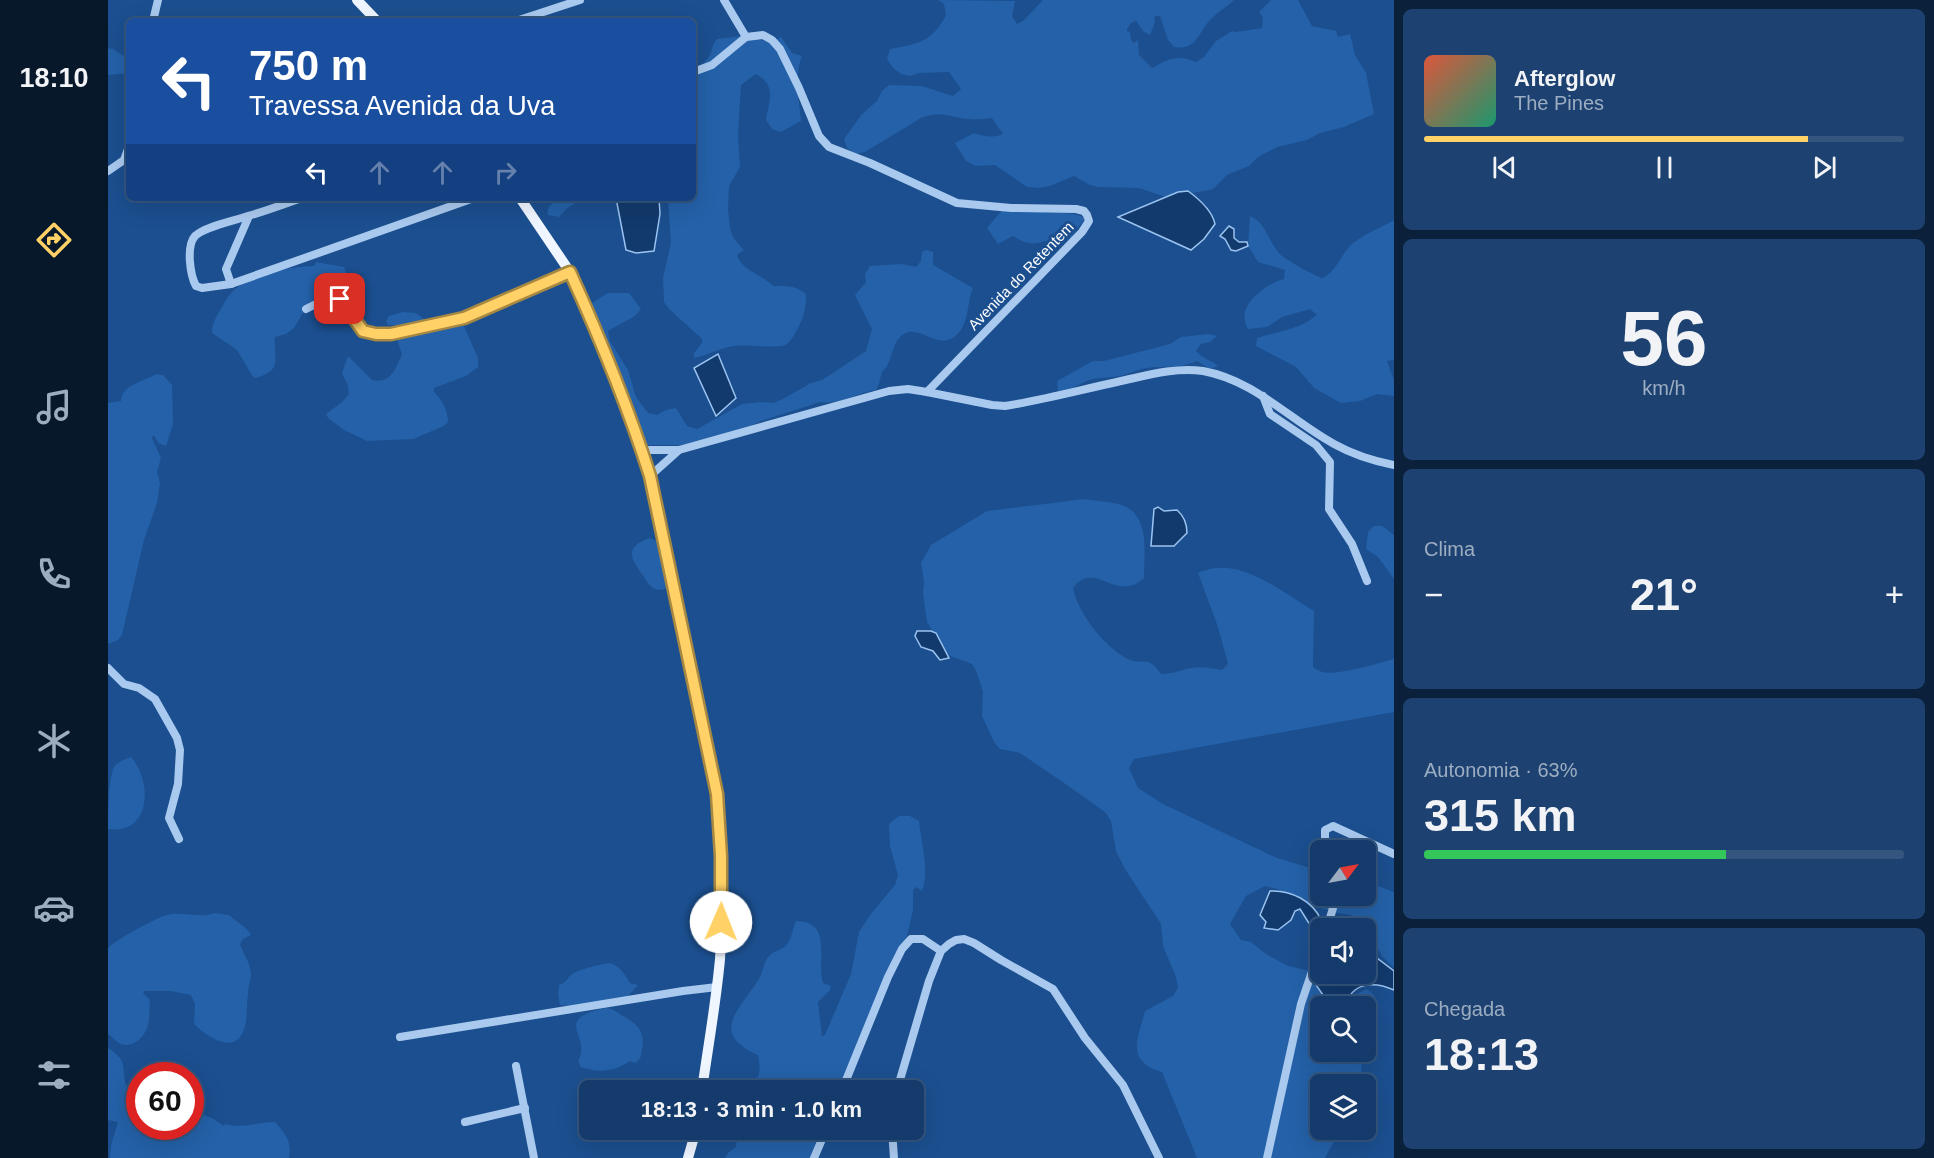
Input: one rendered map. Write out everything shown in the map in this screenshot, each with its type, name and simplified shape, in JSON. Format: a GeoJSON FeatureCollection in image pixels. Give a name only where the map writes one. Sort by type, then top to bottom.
{"type":"FeatureCollection","features":[{"type":"Feature","properties":{"kind":"main road"},"geometry":{"type":"LineString","coordinates":[[357,0],[374,18]]}},
{"type":"Feature","properties":{"kind":"main road"},"geometry":{"type":"LineString","coordinates":[[522,201],[570,272],[585,305],[650,476],[717,794],[721,846],[720,959],[703,1080]]}},
{"type":"Feature","properties":{"kind":"main road"},"geometry":{"type":"LineString","coordinates":[[688,1158],[693,1140]]}},
{"type":"Feature","properties":{"kind":"street"},"geometry":{"type":"LineString","coordinates":[[154,18],[158,0]]}},
{"type":"Feature","properties":{"kind":"street"},"geometry":{"type":"LineString","coordinates":[[525,18],[580,0]]}},
{"type":"Feature","properties":{"kind":"street"},"geometry":{"type":"LineString","coordinates":[[696,71],[712,65],[746,37],[724,0]]}},
{"type":"Feature","properties":{"kind":"street","name":"Avenida do Retentem"},"geometry":{"type":"LineString","coordinates":[[746,37],[763,36],[772,40],[780,49],[819,136],[829,147],[957,203],[1011,208],[1065,208],[1084,211],[1088,215],[1089,221],[1082,232],[927,392]]}},
{"type":"Feature","properties":{"kind":"street"},"geometry":{"type":"LineString","coordinates":[[108,171],[124,160],[126,154]]}},
{"type":"Feature","properties":{"kind":"street"},"geometry":{"type":"LineString","coordinates":[[293,201],[197,234],[191,243],[193,280],[196,286],[202,288],[231,284],[466,201]]}},
{"type":"Feature","properties":{"kind":"street"},"geometry":{"type":"LineString","coordinates":[[231,284],[226,269],[249,216]]}},
{"type":"Feature","properties":{"kind":"street"},"geometry":{"type":"LineString","coordinates":[[306,309],[326,299],[340,299],[363,331],[391,334],[464,318],[570,272]]}},
{"type":"Feature","properties":{"kind":"street"},"geometry":{"type":"LineString","coordinates":[[641,450],[679,450],[863,397],[908,389],[1005,406],[1151,374],[1186,370],[1222,377],[1263,396],[1333,444],[1371,460],[1394,465]]}},
{"type":"Feature","properties":{"kind":"street"},"geometry":{"type":"LineString","coordinates":[[1263,396],[1270,414],[1316,445],[1327,457],[1330,470],[1329,509],[1352,544],[1367,581]]}},
{"type":"Feature","properties":{"kind":"street"},"geometry":{"type":"LineString","coordinates":[[650,476],[679,450]]}},
{"type":"Feature","properties":{"kind":"street"},"geometry":{"type":"LineString","coordinates":[[108,668],[124,684],[147,692],[155,699],[177,738],[180,757],[178,784],[169,818],[179,839]]}},
{"type":"Feature","properties":{"kind":"street"},"geometry":{"type":"LineString","coordinates":[[1326,840],[1325,830],[1334,826],[1364,840]]}},
{"type":"Feature","properties":{"kind":"street"},"geometry":{"type":"LineString","coordinates":[[1376,846],[1394,854]]}},
{"type":"Feature","properties":{"kind":"street"},"geometry":{"type":"LineString","coordinates":[[846,1080],[888,977],[902,949],[911,939],[923,939],[941,951]]}},
{"type":"Feature","properties":{"kind":"street"},"geometry":{"type":"LineString","coordinates":[[900,1080],[929,981],[941,951],[956,940],[964,939],[1053,989],[1085,1038],[1123,1085],[1159,1158]]}},
{"type":"Feature","properties":{"kind":"street"},"geometry":{"type":"LineString","coordinates":[[1267,1158],[1302,1004],[1310,979]]}},
{"type":"Feature","properties":{"kind":"street"},"geometry":{"type":"LineString","coordinates":[[399,1037],[717,987]]}},
{"type":"Feature","properties":{"kind":"street"},"geometry":{"type":"LineString","coordinates":[[516,1066],[534,1158]]}},
{"type":"Feature","properties":{"kind":"street"},"geometry":{"type":"LineString","coordinates":[[465,1122],[525,1108]]}},
{"type":"Feature","properties":{"kind":"street"},"geometry":{"type":"LineString","coordinates":[[814,1158],[822,1140]]}},
{"type":"Feature","properties":{"kind":"street"},"geometry":{"type":"LineString","coordinates":[[893,1140],[894,1158]]}},
{"type":"Feature","properties":{"kind":"shaded area"},"geometry":{"type":"Polygon","coordinates":[[[938,0],[1015,1],[1012,16],[1017,24],[1023,21],[1043,0],[1234,0],[1207,23],[1197,39],[1188,46],[1174,47],[1168,40],[1160,16],[1154,18],[1155,22],[1150,35],[1144,32],[1136,21],[1131,23],[1127,31],[1130,32],[1131,40],[1134,43],[1138,40],[1139,55],[1152,68],[1178,58],[1196,62],[1204,57],[1216,41],[1232,31],[1262,28],[1263,17],[1259,12],[1271,0],[1298,0],[1312,26],[1336,31],[1338,37],[1350,34],[1355,55],[1366,73],[1374,114],[1344,127],[1320,133],[1307,140],[1277,147],[1258,157],[1249,166],[1227,175],[1213,189],[1168,198],[1139,188],[1098,187],[1074,176],[1050,186],[1027,187],[995,165],[975,166],[966,161],[955,143],[974,133],[989,137],[1003,134],[992,118],[961,118],[940,114],[928,116],[865,152],[855,154],[847,148],[844,139],[862,114],[877,101],[882,91],[889,85],[922,86],[953,96],[961,89],[949,72],[919,73],[910,76],[901,74],[887,59],[890,49],[916,43],[935,31],[946,15],[944,4],[938,0]]]}},
{"type":"Feature","properties":{"kind":"shaded area"},"geometry":{"type":"Polygon","coordinates":[[[741,36],[772,42],[781,37],[792,53],[802,56],[798,80],[801,121],[781,132],[772,129],[766,120],[770,100],[767,83],[756,74],[741,85],[738,135],[740,167],[729,186],[728,209],[730,229],[734,239],[744,250],[737,255],[743,265],[773,286],[790,287],[802,291],[806,294],[805,309],[797,330],[785,345],[775,347],[734,346],[694,358],[694,353],[702,343],[702,339],[664,302],[663,278],[671,243],[668,201],[696,201],[696,73],[710,55],[717,39],[741,36]]]}},
{"type":"Feature","properties":{"kind":"shaded area"},"geometry":{"type":"Polygon","coordinates":[[[108,48],[126,57],[126,73],[108,75],[108,48]]]}},
{"type":"Feature","properties":{"kind":"shaded area"},"geometry":{"type":"Polygon","coordinates":[[[1188,191],[1201,201],[1215,224],[1204,239],[1191,250],[1118,217],[1178,192],[1188,191]]]}},
{"type":"Feature","properties":{"kind":"shaded area"},"geometry":{"type":"Polygon","coordinates":[[[588,201],[577,202],[559,217],[548,215],[550,205],[556,202],[588,201]]]}},
{"type":"Feature","properties":{"kind":"shaded area"},"geometry":{"type":"Polygon","coordinates":[[[617,201],[659,201],[660,214],[654,251],[636,253],[626,250],[617,201]]]}},
{"type":"Feature","properties":{"kind":"shaded area"},"geometry":{"type":"Polygon","coordinates":[[[1032,208],[1038,211],[1078,215],[1085,218],[1072,237],[1051,251],[1045,241],[1028,243],[1013,236],[998,244],[987,228],[1003,209],[1032,208]]]}},
{"type":"Feature","properties":{"kind":"shaded area"},"geometry":{"type":"Polygon","coordinates":[[[1250,216],[1264,228],[1280,254],[1322,278],[1335,267],[1353,243],[1394,220],[1394,360],[1387,361],[1394,380],[1394,396],[1377,394],[1360,401],[1341,403],[1314,388],[1296,367],[1256,346],[1257,338],[1296,327],[1317,315],[1310,309],[1282,317],[1267,327],[1248,329],[1245,313],[1248,305],[1261,291],[1284,279],[1285,270],[1258,262],[1248,246],[1250,216]]]}},
{"type":"Feature","properties":{"kind":"shaded area"},"geometry":{"type":"Polygon","coordinates":[[[1229,226],[1234,229],[1234,238],[1239,242],[1247,242],[1248,246],[1236,251],[1231,250],[1225,239],[1220,236],[1229,226]]]}},
{"type":"Feature","properties":{"kind":"shaded area"},"geometry":{"type":"Polygon","coordinates":[[[926,250],[933,252],[933,265],[973,288],[964,325],[955,336],[942,341],[918,333],[906,333],[896,343],[876,390],[834,402],[820,402],[698,445],[646,445],[584,322],[584,312],[590,304],[608,293],[629,293],[641,309],[635,316],[608,331],[610,341],[628,370],[636,397],[648,413],[657,415],[676,408],[687,426],[697,429],[742,404],[773,403],[783,399],[811,383],[822,380],[866,351],[872,329],[855,295],[866,282],[865,274],[870,266],[902,264],[916,267],[921,261],[922,252],[926,250]]]}},
{"type":"Feature","properties":{"kind":"shaded area"},"geometry":{"type":"Polygon","coordinates":[[[316,262],[344,267],[348,278],[362,287],[343,296],[308,304],[294,328],[286,334],[275,337],[274,367],[265,375],[253,377],[237,350],[212,333],[218,315],[230,294],[242,284],[273,272],[314,266],[316,262]]]}},
{"type":"Feature","properties":{"kind":"shaded area"},"geometry":{"type":"Polygon","coordinates":[[[403,312],[416,313],[428,322],[463,324],[478,358],[478,367],[466,376],[434,388],[447,414],[448,422],[444,426],[413,439],[367,441],[344,430],[326,414],[349,394],[342,373],[348,356],[372,380],[384,380],[392,374],[402,354],[397,340],[403,326],[388,325],[386,321],[389,316],[403,312]]]}},
{"type":"Feature","properties":{"kind":"shaded area"},"geometry":{"type":"Polygon","coordinates":[[[1208,334],[1217,336],[1210,342],[1201,344],[1196,351],[1218,366],[1210,369],[1197,361],[1177,366],[1140,369],[1120,376],[1093,379],[1058,392],[1057,381],[1093,361],[1104,361],[1170,344],[1181,337],[1208,334]]]}},
{"type":"Feature","properties":{"kind":"shaded area"},"geometry":{"type":"Polygon","coordinates":[[[718,354],[736,398],[716,416],[694,368],[718,354]]]}},
{"type":"Feature","properties":{"kind":"shaded area"},"geometry":{"type":"Polygon","coordinates":[[[156,374],[163,375],[172,385],[173,424],[166,446],[158,443],[154,435],[152,438],[161,458],[157,472],[160,483],[157,503],[144,540],[122,635],[118,640],[108,644],[108,403],[121,401],[122,395],[129,387],[156,374]]]}},
{"type":"Feature","properties":{"kind":"shaded area"},"geometry":{"type":"Polygon","coordinates":[[[1085,499],[1114,503],[1129,508],[1141,524],[1144,545],[1144,578],[1134,585],[1124,586],[1089,578],[1081,580],[1073,588],[1080,608],[1100,637],[1126,658],[1148,662],[1161,674],[1195,667],[1222,670],[1228,664],[1218,627],[1198,573],[1213,568],[1243,571],[1258,577],[1314,611],[1313,667],[1319,671],[1337,672],[1394,659],[1394,712],[1134,759],[1129,768],[1138,788],[1163,804],[1277,858],[1310,867],[1310,904],[1265,886],[1246,896],[1230,924],[1241,940],[1251,942],[1266,954],[1288,966],[1310,971],[1310,984],[1322,985],[1323,996],[1310,996],[1310,1062],[1362,1062],[1361,1074],[1310,1074],[1310,1140],[1335,1140],[1325,1158],[1197,1158],[1162,1072],[1143,1062],[1139,1055],[1138,1040],[1145,1011],[1173,996],[1178,987],[1163,946],[1161,924],[1116,851],[1111,821],[1105,812],[1020,753],[1000,749],[994,742],[982,716],[983,692],[972,664],[950,656],[927,622],[921,563],[931,545],[987,511],[1085,499]]]}},
{"type":"Feature","properties":{"kind":"shaded area"},"geometry":{"type":"Polygon","coordinates":[[[1158,507],[1164,511],[1177,510],[1185,520],[1187,533],[1174,546],[1151,546],[1154,509],[1158,507]]]}},
{"type":"Feature","properties":{"kind":"shaded area"},"geometry":{"type":"Polygon","coordinates":[[[1374,526],[1382,526],[1394,535],[1394,579],[1378,557],[1366,549],[1368,532],[1374,526]]]}},
{"type":"Feature","properties":{"kind":"shaded area"},"geometry":{"type":"Polygon","coordinates":[[[649,538],[660,545],[666,558],[670,587],[661,590],[653,588],[648,583],[632,557],[636,545],[649,538]]]}},
{"type":"Feature","properties":{"kind":"shaded area"},"geometry":{"type":"Polygon","coordinates":[[[917,631],[936,633],[949,658],[940,660],[933,651],[921,647],[915,636],[917,631]]]}},
{"type":"Feature","properties":{"kind":"shaded area"},"geometry":{"type":"Polygon","coordinates":[[[131,757],[143,780],[144,805],[133,824],[122,829],[108,829],[112,773],[114,767],[131,757]]]}},
{"type":"Feature","properties":{"kind":"shaded area"},"geometry":{"type":"Polygon","coordinates":[[[899,816],[910,816],[919,821],[925,865],[924,883],[922,891],[916,887],[913,890],[913,910],[907,936],[878,992],[867,1036],[851,1080],[756,1080],[759,1067],[758,1055],[742,1046],[734,1037],[731,1028],[738,1009],[760,977],[769,956],[788,943],[796,921],[808,923],[819,935],[823,983],[831,986],[818,1002],[822,1036],[825,1035],[851,974],[859,932],[895,885],[898,875],[890,846],[889,824],[899,816]]]}},
{"type":"Feature","properties":{"kind":"shaded area"},"geometry":{"type":"Polygon","coordinates":[[[1376,885],[1394,892],[1394,968],[1382,956],[1376,945],[1376,918],[1355,918],[1351,915],[1315,906],[1376,906],[1376,885]]]}},
{"type":"Feature","properties":{"kind":"shaded area"},"geometry":{"type":"Polygon","coordinates":[[[1270,891],[1278,891],[1286,892],[1307,902],[1320,918],[1310,918],[1310,925],[1300,909],[1295,911],[1291,920],[1278,930],[1264,928],[1266,922],[1260,915],[1270,891]]]}},
{"type":"Feature","properties":{"kind":"shaded area"},"geometry":{"type":"Polygon","coordinates":[[[215,913],[229,915],[251,935],[243,939],[240,944],[251,974],[246,1021],[238,1039],[224,1042],[208,1035],[194,1024],[195,1004],[191,995],[171,991],[145,991],[143,993],[150,1000],[149,1019],[141,1038],[133,1044],[124,1045],[108,1034],[108,948],[139,928],[167,915],[215,913]]]}},
{"type":"Feature","properties":{"kind":"shaded area"},"geometry":{"type":"Polygon","coordinates":[[[1376,954],[1377,958],[1394,971],[1394,990],[1371,985],[1358,988],[1350,996],[1324,996],[1315,984],[1376,984],[1376,954]]]}},
{"type":"Feature","properties":{"kind":"shaded area"},"geometry":{"type":"Polygon","coordinates":[[[609,963],[619,968],[630,983],[638,985],[627,997],[583,1007],[560,1005],[559,985],[578,971],[609,963]]]}},
{"type":"Feature","properties":{"kind":"shaded area"},"geometry":{"type":"Polygon","coordinates":[[[1367,989],[1375,996],[1352,996],[1367,989]]]}},
{"type":"Feature","properties":{"kind":"shaded area"},"geometry":{"type":"Polygon","coordinates":[[[606,1008],[630,1020],[639,1028],[643,1038],[640,1059],[635,1063],[630,1061],[606,1070],[581,1067],[578,1061],[581,1044],[576,1023],[589,1012],[606,1008]]]}},
{"type":"Feature","properties":{"kind":"shaded area"},"geometry":{"type":"Polygon","coordinates":[[[108,1048],[119,1057],[123,1064],[126,1085],[126,1140],[204,1140],[204,1115],[224,1126],[225,1124],[244,1126],[275,1122],[287,1138],[290,1147],[289,1158],[110,1158],[111,1145],[118,1122],[108,1120],[108,1048]]]}},
{"type":"Feature","properties":{"kind":"shaded area"},"geometry":{"type":"Polygon","coordinates":[[[737,1140],[824,1140],[814,1158],[725,1158],[736,1147],[737,1140]]]}},
{"type":"Feature","properties":{"kind":"route"},"geometry":{"type":"LineString","coordinates":[[340,299],[363,331],[391,334],[464,318],[570,272],[585,305],[650,476],[717,794],[721,856],[721,922]]}}]}
